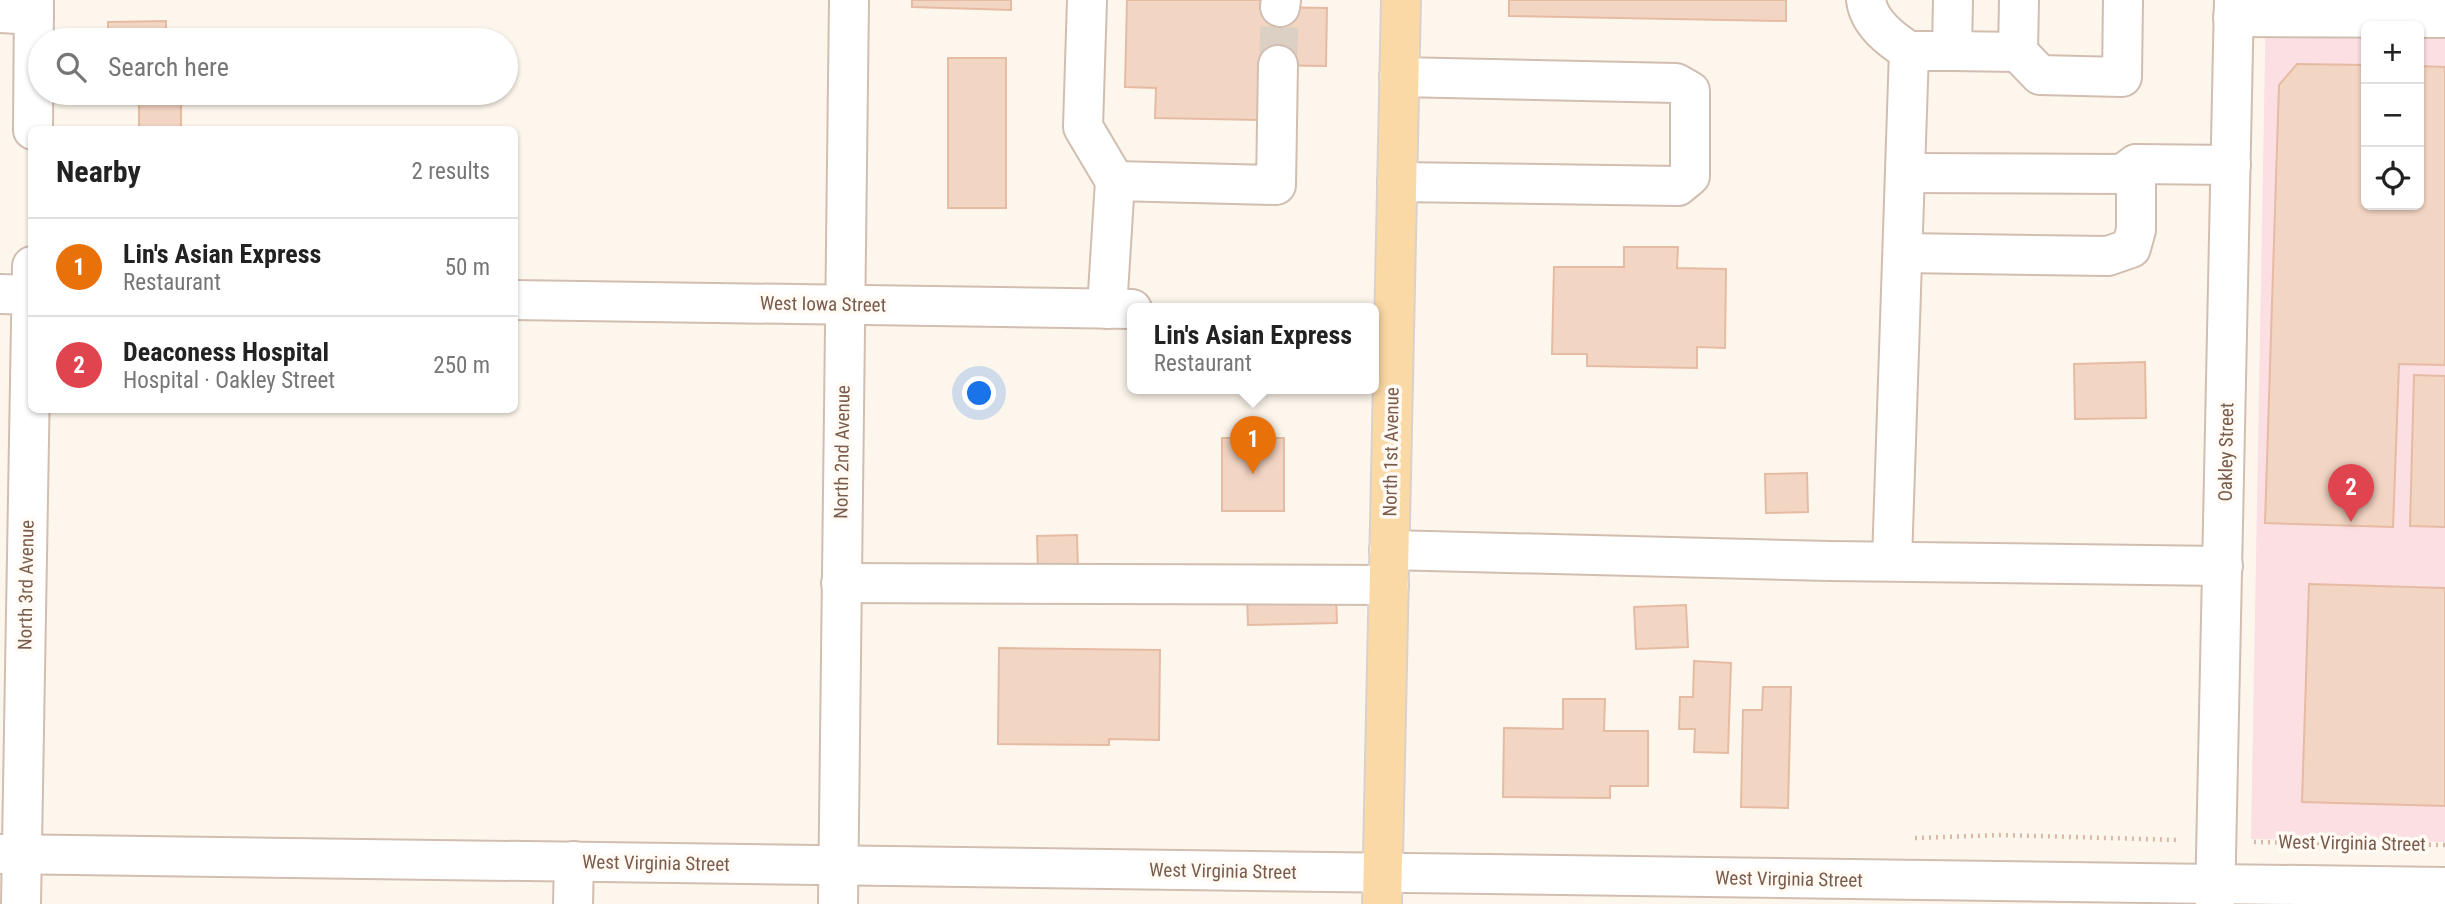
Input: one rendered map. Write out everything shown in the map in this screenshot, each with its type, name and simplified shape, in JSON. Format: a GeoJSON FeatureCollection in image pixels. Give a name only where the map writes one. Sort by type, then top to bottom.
{"type":"FeatureCollection","features":[{"type":"Feature","properties":{"kind":"main road","name":"North 1st Avenue"},"geometry":{"type":"LineString","coordinates":[[1382,888],[1389,568],[1384,313],[1396,182],[1401,0]]}},
{"type":"Feature","properties":{"kind":"street","name":"North 2nd Avenue"},"geometry":{"type":"LineString","coordinates":[[838,904],[849,0]]}},
{"type":"Feature","properties":{"kind":"street"},"geometry":{"type":"LineString","coordinates":[[1087,0],[1083,127],[1115,180],[1119,309]]}},
{"type":"Feature","properties":{"kind":"street"},"geometry":{"type":"LineString","coordinates":[[1866,0],[1867,12],[1890,38],[1909,51],[2018,52]]}},
{"type":"Feature","properties":{"kind":"street"},"geometry":{"type":"LineString","coordinates":[[1952,51],[1953,0]]}},
{"type":"Feature","properties":{"kind":"street"},"geometry":{"type":"LineString","coordinates":[[2019,0],[2018,52],[2040,75],[2122,76],[2123,0]]}},
{"type":"Feature","properties":{"kind":"street"},"geometry":{"type":"LineString","coordinates":[[23,9],[28,70]]}},
{"type":"Feature","properties":{"kind":"street"},"geometry":{"type":"LineString","coordinates":[[2233,9],[2445,18]]}},
{"type":"Feature","properties":{"kind":"street","name":"Oakley Street"},"geometry":{"type":"LineString","coordinates":[[2216,894],[2233,9]]}},
{"type":"Feature","properties":{"kind":"street"},"geometry":{"type":"LineString","coordinates":[[1892,561],[1909,51]]}},
{"type":"Feature","properties":{"kind":"street"},"geometry":{"type":"LineString","coordinates":[[1115,180],[1276,186],[1279,65]]}},
{"type":"Feature","properties":{"kind":"street"},"geometry":{"type":"LineString","coordinates":[[1396,182],[1678,186],[1689,176],[1689,91],[1676,83],[1399,77]]}},
{"type":"Feature","properties":{"kind":"street"},"geometry":{"type":"LineString","coordinates":[[31,105],[33,126]]}},
{"type":"Feature","properties":{"kind":"street"},"geometry":{"type":"LineString","coordinates":[[1906,173],[2122,174],[2136,164],[2231,165]]}},
{"type":"Feature","properties":{"kind":"street"},"geometry":{"type":"LineString","coordinates":[[1903,253],[2108,256],[2131,248],[2136,230],[2136,164]]}},
{"type":"Feature","properties":{"kind":"street"},"geometry":{"type":"LineString","coordinates":[[0,294],[28,295]]}},
{"type":"Feature","properties":{"kind":"street","name":"West Iowa Street"},"geometry":{"type":"LineString","coordinates":[[518,300],[1119,309]]}},
{"type":"Feature","properties":{"kind":"street","name":"North 3rd Avenue"},"geometry":{"type":"LineString","coordinates":[[21,904],[11,855],[28,379]]}},
{"type":"Feature","properties":{"kind":"street"},"geometry":{"type":"LineString","coordinates":[[841,583],[1389,568],[1892,561],[2223,566]]}},
{"type":"Feature","properties":{"kind":"street","name":"West Virginia Street"},"geometry":{"type":"LineString","coordinates":[[11,855],[838,866],[1382,888],[2216,894],[2445,887]]}},
{"type":"Feature","properties":{"kind":"street"},"geometry":{"type":"LineString","coordinates":[[573,904],[574,861]]}},
{"type":"Feature","properties":{"kind":"path","name":"West Virginia Street"},"geometry":{"type":"LineString","coordinates":[[2217,841],[2445,845]]}},
{"type":"Feature","properties":{"kind":"shaded area"},"geometry":{"type":"Polygon","coordinates":[[[2266,0],[2445,0],[2445,842],[2251,839],[2266,0]]]}},
{"type":"Feature","properties":{"kind":"building"},"geometry":{"type":"Polygon","coordinates":[[[912,0],[1011,0],[1011,10],[912,7],[912,0]]]}},
{"type":"Feature","properties":{"kind":"building"},"geometry":{"type":"Polygon","coordinates":[[[1127,0],[1264,0],[1264,7],[1327,8],[1326,66],[1262,65],[1260,120],[1155,118],[1156,88],[1125,87],[1127,0]]]}},
{"type":"Feature","properties":{"kind":"building"},"geometry":{"type":"Polygon","coordinates":[[[1509,0],[1786,0],[1786,21],[1509,16],[1509,0]]]}},
{"type":"Feature","properties":{"kind":"building"},"geometry":{"type":"Polygon","coordinates":[[[166,21],[166,28],[108,28],[108,22],[166,21]]]}},
{"type":"Feature","properties":{"kind":"building"},"geometry":{"type":"Polygon","coordinates":[[[948,58],[1006,58],[1006,208],[948,208],[948,58]]]}},
{"type":"Feature","properties":{"kind":"building"},"geometry":{"type":"Polygon","coordinates":[[[2297,64],[2361,65],[2361,210],[2424,210],[2424,66],[2445,67],[2445,365],[2399,364],[2393,527],[2265,523],[2279,85],[2297,64]]]}},
{"type":"Feature","properties":{"kind":"building"},"geometry":{"type":"Polygon","coordinates":[[[139,105],[181,105],[181,126],[139,126],[139,105]]]}},
{"type":"Feature","properties":{"kind":"building"},"geometry":{"type":"Polygon","coordinates":[[[1624,247],[1678,247],[1677,268],[1726,269],[1725,348],[1697,347],[1697,368],[1587,366],[1587,354],[1552,354],[1554,267],[1624,267],[1624,247]]]}},
{"type":"Feature","properties":{"kind":"building"},"geometry":{"type":"Polygon","coordinates":[[[2145,362],[2146,418],[2075,419],[2074,364],[2145,362]]]}},
{"type":"Feature","properties":{"kind":"building"},"geometry":{"type":"Polygon","coordinates":[[[2414,375],[2445,376],[2445,527],[2410,526],[2414,375]]]}},
{"type":"Feature","properties":{"kind":"building"},"geometry":{"type":"Polygon","coordinates":[[[1222,438],[1284,438],[1284,511],[1222,511],[1222,438]]]}},
{"type":"Feature","properties":{"kind":"building"},"geometry":{"type":"Polygon","coordinates":[[[1807,473],[1808,512],[1766,513],[1765,474],[1807,473]]]}},
{"type":"Feature","properties":{"kind":"building"},"geometry":{"type":"Polygon","coordinates":[[[1077,535],[1078,569],[1038,570],[1037,536],[1077,535]]]}},
{"type":"Feature","properties":{"kind":"building"},"geometry":{"type":"Polygon","coordinates":[[[2309,584],[2445,588],[2445,806],[2302,802],[2309,584]]]}},
{"type":"Feature","properties":{"kind":"building"},"geometry":{"type":"Polygon","coordinates":[[[1336,593],[1337,623],[1248,625],[1247,595],[1336,593]]]}},
{"type":"Feature","properties":{"kind":"building"},"geometry":{"type":"Polygon","coordinates":[[[1686,605],[1688,647],[1636,649],[1634,607],[1686,605]]]}},
{"type":"Feature","properties":{"kind":"building"},"geometry":{"type":"Polygon","coordinates":[[[999,648],[1160,650],[1159,740],[1109,739],[1109,745],[998,744],[999,648]]]}},
{"type":"Feature","properties":{"kind":"building"},"geometry":{"type":"Polygon","coordinates":[[[1694,661],[1731,663],[1728,753],[1694,752],[1695,729],[1679,729],[1680,697],[1693,697],[1694,661]]]}},
{"type":"Feature","properties":{"kind":"building"},"geometry":{"type":"Polygon","coordinates":[[[1763,687],[1791,687],[1788,808],[1741,807],[1743,710],[1762,710],[1763,687]]]}},
{"type":"Feature","properties":{"kind":"building"},"geometry":{"type":"Polygon","coordinates":[[[1563,699],[1605,699],[1604,731],[1648,731],[1648,786],[1610,786],[1610,798],[1503,797],[1504,728],[1563,729],[1563,699]]]}},
{"type":"Feature","properties":{"kind":"tunnel"},"geometry":{"type":"LineString","coordinates":[[1278,65],[1280,7]]}},
{"type":"Feature","properties":{"kind":"place","name":"Lin's Asian Express"},"geometry":{"type":"Point","coordinates":[1253,474]}},
{"type":"Feature","properties":{"kind":"place","name":"Deaconess Hospital"},"geometry":{"type":"Point","coordinates":[2351,522]}}]}
